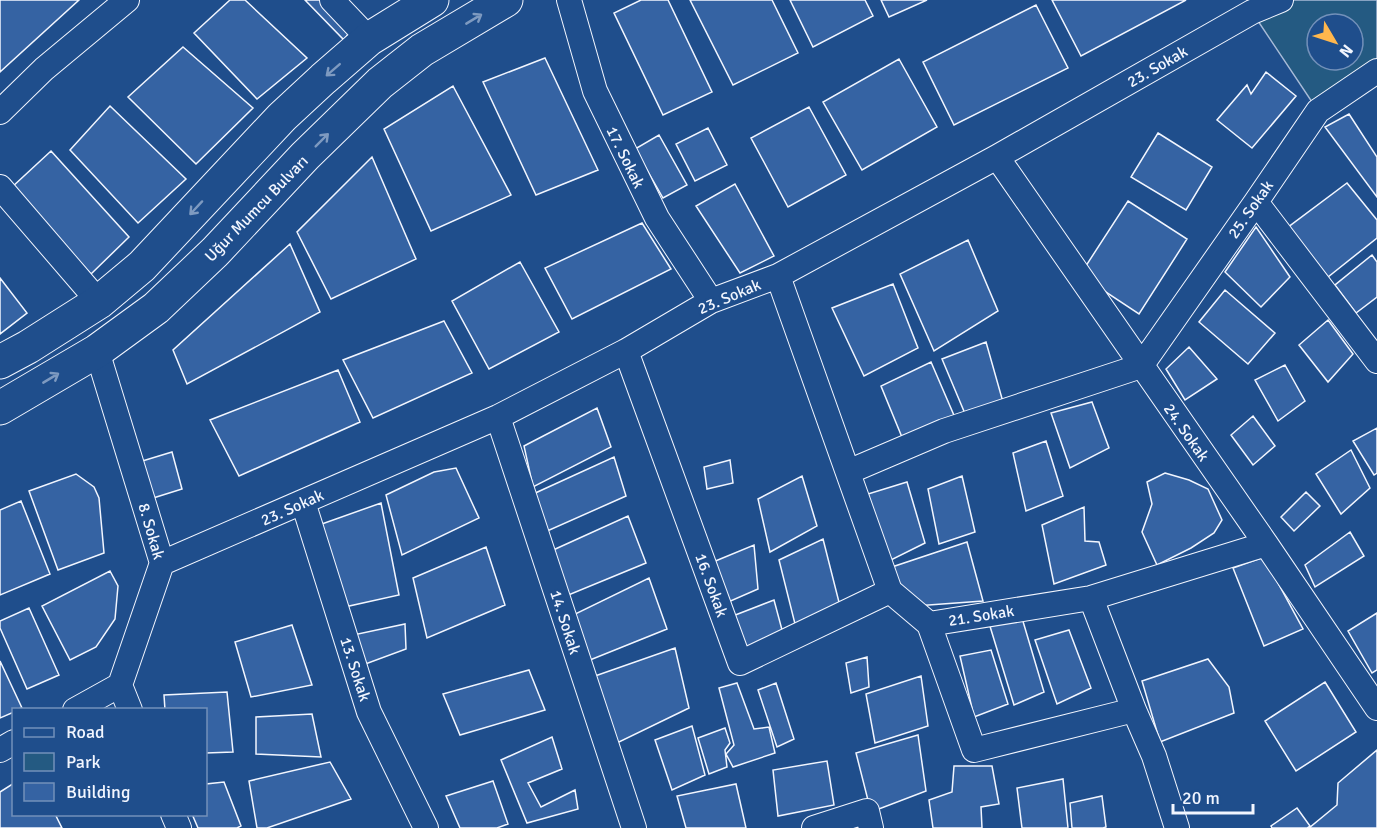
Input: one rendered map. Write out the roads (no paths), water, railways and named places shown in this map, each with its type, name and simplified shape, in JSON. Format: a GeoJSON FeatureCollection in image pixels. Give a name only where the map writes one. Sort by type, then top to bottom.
{"type":"FeatureCollection","features":[{"type":"Feature","properties":{"kind":"main road"},"geometry":{"type":"LineString","coordinates":[[0,362],[99,302],[142,266],[282,117],[369,39],[432,0]]}},
{"type":"Feature","properties":{"kind":"main road","name":"Uğur Mumcu Bulvarı"},"geometry":{"type":"LineString","coordinates":[[0,408],[97,351],[156,308],[215,252],[305,156],[380,83],[422,50],[506,0]]}},
{"type":"Feature","properties":{"kind":"street"},"geometry":{"type":"LineString","coordinates":[[0,112],[44,69],[127,0]]}},
{"type":"Feature","properties":{"kind":"street"},"geometry":{"type":"LineString","coordinates":[[332,0],[369,39]]}},
{"type":"Feature","properties":{"kind":"street","name":"17. Sokak"},"geometry":{"type":"LineString","coordinates":[[569,0],[595,91],[657,219],[711,301]]}},
{"type":"Feature","properties":{"kind":"street","name":"23. Sokak"},"geometry":{"type":"LineString","coordinates":[[162,563],[498,417],[626,351],[711,301],[778,276],[997,157],[1249,6],[1281,0]]}},
{"type":"Feature","properties":{"kind":"street","name":"25. Sokak"},"geometry":{"type":"LineString","coordinates":[[1141,366],[1318,111],[1377,71]]}},
{"type":"Feature","properties":{"kind":"street","name":"24. Sokak"},"geometry":{"type":"LineString","coordinates":[[997,157],[1377,708]]}},
{"type":"Feature","properties":{"kind":"street"},"geometry":{"type":"LineString","coordinates":[[0,187],[99,302]]}},
{"type":"Feature","properties":{"kind":"street"},"geometry":{"type":"LineString","coordinates":[[1256,202],[1377,361]]}},
{"type":"Feature","properties":{"kind":"street"},"geometry":{"type":"LineString","coordinates":[[778,276],[890,591]]}},
{"type":"Feature","properties":{"kind":"street","name":"8. Sokak"},"geometry":{"type":"LineString","coordinates":[[97,351],[162,563],[120,685]]}},
{"type":"Feature","properties":{"kind":"street","name":"16. Sokak"},"geometry":{"type":"LineString","coordinates":[[626,351],[740,663],[890,591]]}},
{"type":"Feature","properties":{"kind":"street"},"geometry":{"type":"LineString","coordinates":[[848,472],[944,431],[1141,366]]}},
{"type":"Feature","properties":{"kind":"street","name":"14. Sokak"},"geometry":{"type":"LineString","coordinates":[[498,417],[632,827]]}},
{"type":"Feature","properties":{"kind":"street","name":"13. Sokak"},"geometry":{"type":"LineString","coordinates":[[303,502],[369,712],[426,828]]}},
{"type":"Feature","properties":{"kind":"street","name":"21. Sokak"},"geometry":{"type":"LineString","coordinates":[[890,591],[929,624],[1091,598],[1266,544]]}},
{"type":"Feature","properties":{"kind":"street"},"geometry":{"type":"LineString","coordinates":[[1091,598],[1154,756],[1177,828]]}},
{"type":"Feature","properties":{"kind":"street"},"geometry":{"type":"LineString","coordinates":[[929,624],[974,750],[1134,710]]}},
{"type":"Feature","properties":{"kind":"street"},"geometry":{"type":"LineString","coordinates":[[79,708],[120,685],[129,708]]}},
{"type":"Feature","properties":{"kind":"street"},"geometry":{"type":"LineString","coordinates":[[814,828],[867,811],[871,828]]}}]}
